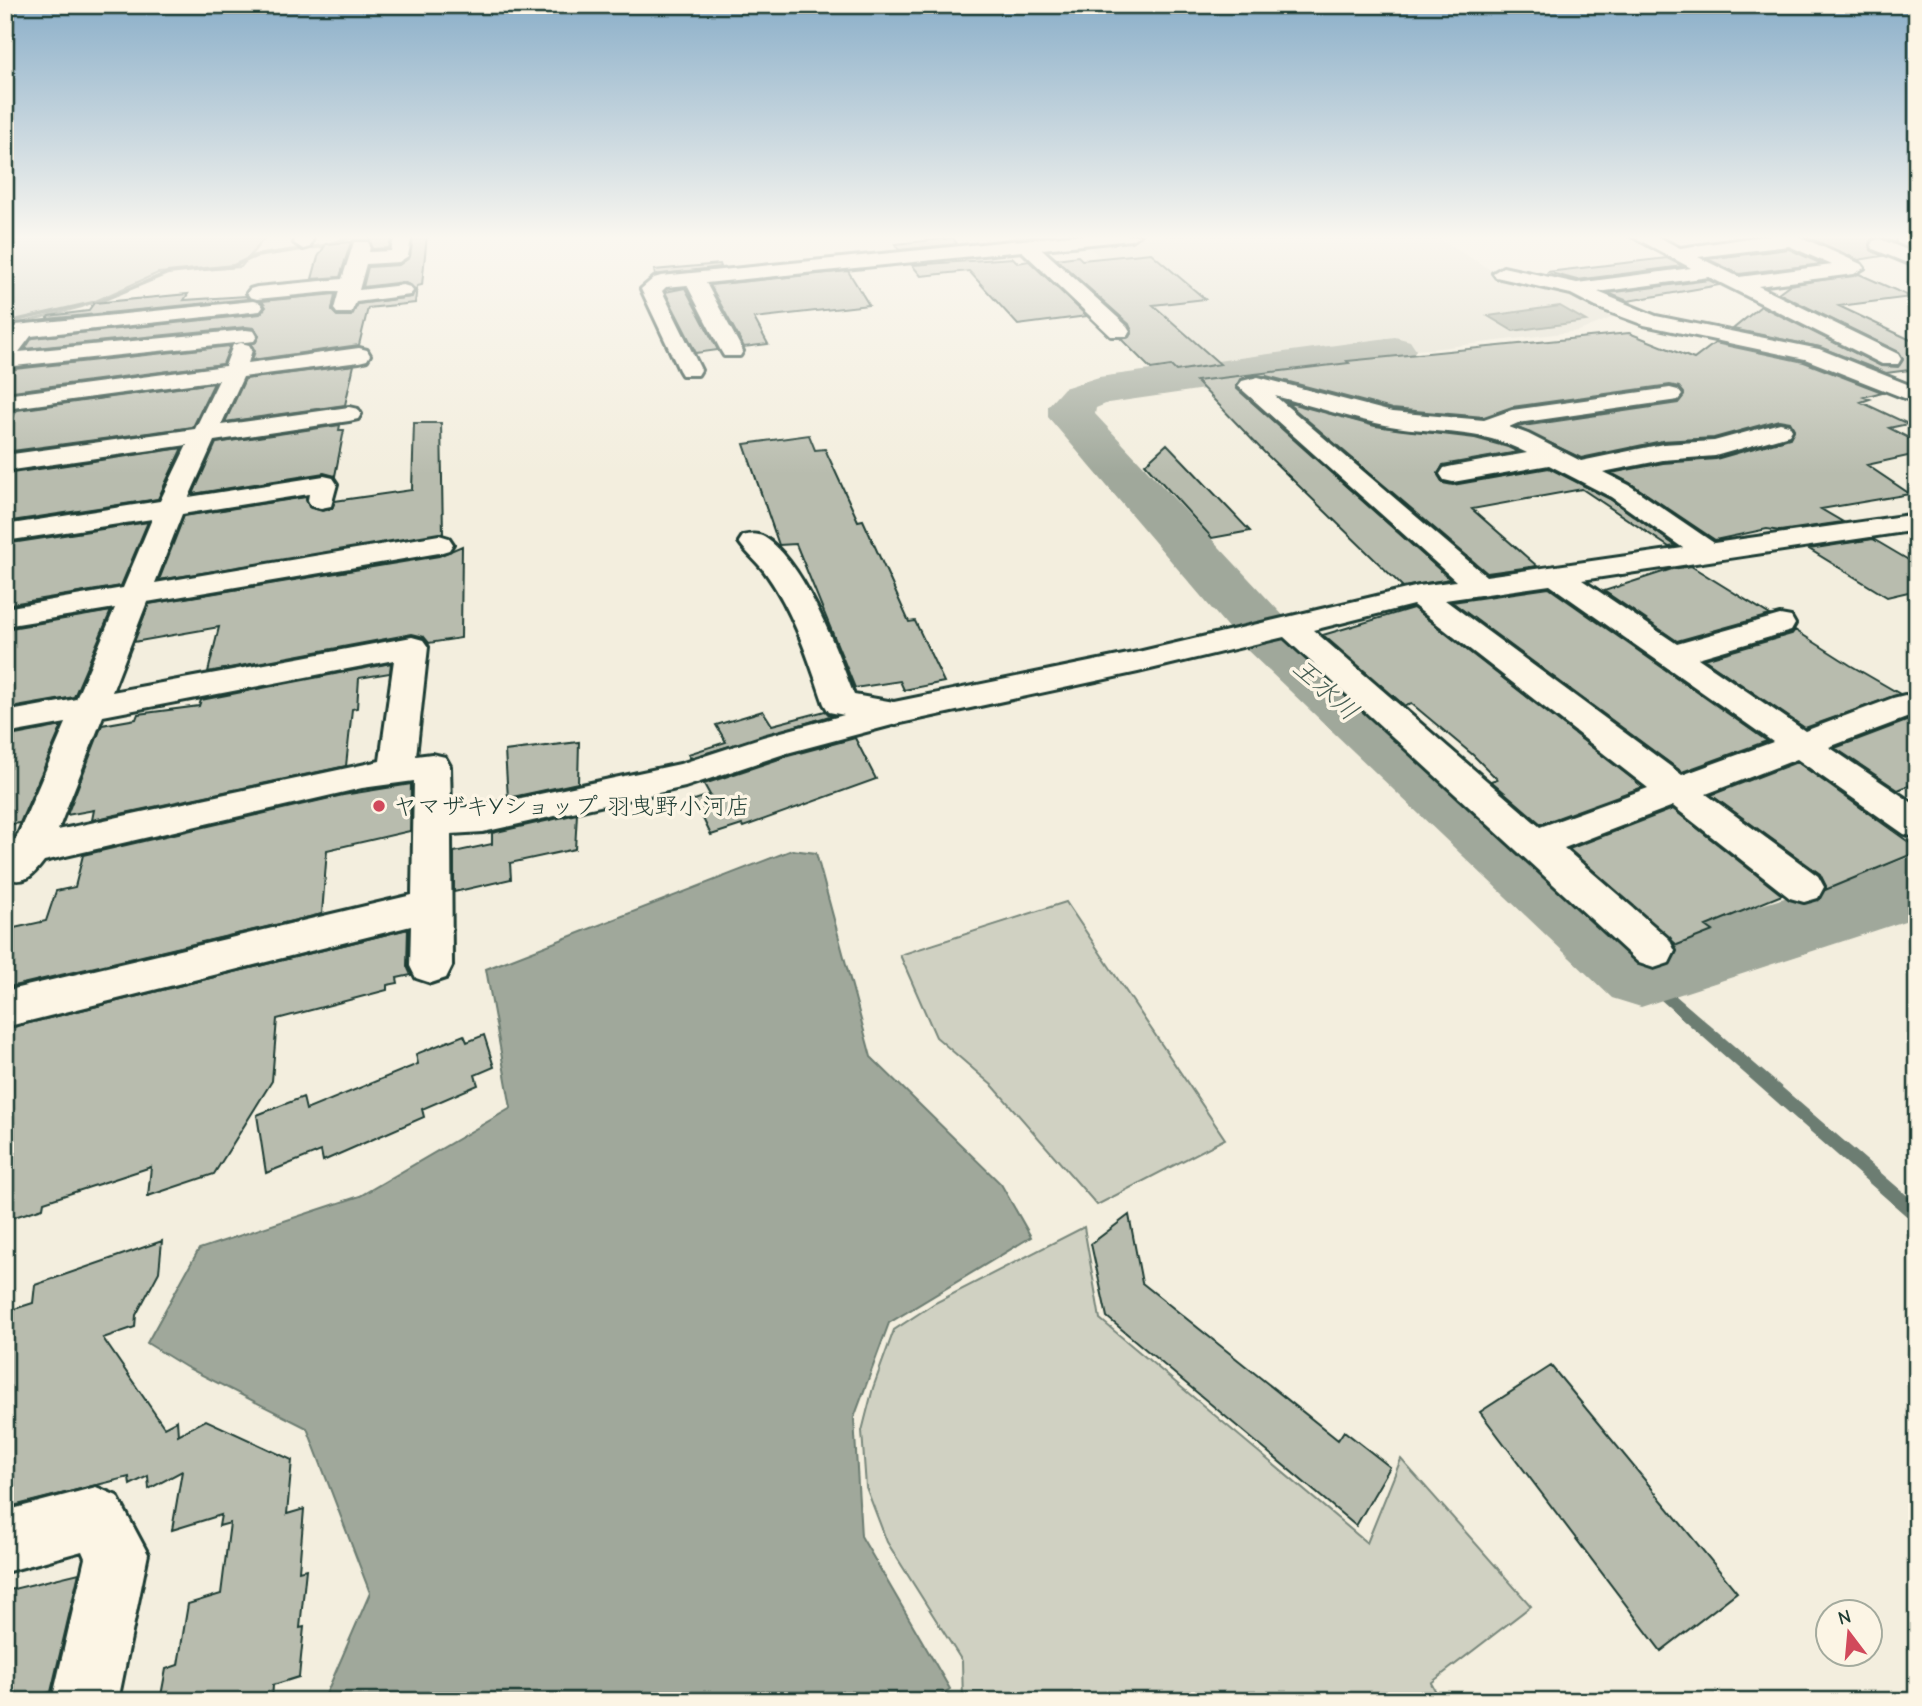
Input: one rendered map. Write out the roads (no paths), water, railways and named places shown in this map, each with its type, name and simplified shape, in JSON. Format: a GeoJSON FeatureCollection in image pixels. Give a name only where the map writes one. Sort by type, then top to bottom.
{"type":"FeatureCollection","features":[{"type":"Feature","properties":{"kind":"street"},"geometry":{"type":"LineString","coordinates":[[5,358],[24,330],[142,315]]}},
{"type":"Feature","properties":{"kind":"street"},"geometry":{"type":"LineString","coordinates":[[5,882],[89,707],[170,509],[235,370],[251,315]]}},
{"type":"Feature","properties":{"kind":"street"},"geometry":{"type":"LineString","coordinates":[[663,315],[690,370]]}},
{"type":"Feature","properties":{"kind":"street"},"geometry":{"type":"LineString","coordinates":[[713,315],[732,351]]}},
{"type":"Feature","properties":{"kind":"street"},"geometry":{"type":"LineString","coordinates":[[1101,315],[1119,331]]}},
{"type":"Feature","properties":{"kind":"street"},"geometry":{"type":"LineString","coordinates":[[1633,315],[1650,321],[1834,361],[1877,382],[1917,396]]}},
{"type":"Feature","properties":{"kind":"street"},"geometry":{"type":"LineString","coordinates":[[1801,315],[1905,366]]}},
{"type":"Feature","properties":{"kind":"street"},"geometry":{"type":"LineString","coordinates":[[5,358],[246,336]]}},
{"type":"Feature","properties":{"kind":"street"},"geometry":{"type":"LineString","coordinates":[[5,402],[359,355]]}},
{"type":"Feature","properties":{"kind":"street"},"geometry":{"type":"LineString","coordinates":[[1480,586],[1250,386],[1258,384],[1391,419],[1487,428],[1519,439],[1620,491],[1711,554]]}},
{"type":"Feature","properties":{"kind":"street"},"geometry":{"type":"LineString","coordinates":[[1487,428],[1512,417],[1670,395]]}},
{"type":"Feature","properties":{"kind":"street"},"geometry":{"type":"LineString","coordinates":[[5,463],[349,414]]}},
{"type":"Feature","properties":{"kind":"street"},"geometry":{"type":"LineString","coordinates":[[1579,469],[1663,452],[1715,448],[1780,430]]}},
{"type":"Feature","properties":{"kind":"street"},"geometry":{"type":"LineString","coordinates":[[1452,474],[1554,456]]}},
{"type":"Feature","properties":{"kind":"street"},"geometry":{"type":"LineString","coordinates":[[5,533],[324,484],[321,500]]}},
{"type":"Feature","properties":{"kind":"street"},"geometry":{"type":"LineString","coordinates":[[432,822],[483,819],[685,775],[775,745],[895,713],[1138,662],[1419,595],[1917,522]]}},
{"type":"Feature","properties":{"kind":"street"},"geometry":{"type":"LineString","coordinates":[[753,542],[769,554],[814,633],[841,704],[895,713]]}},
{"type":"Feature","properties":{"kind":"street"},"geometry":{"type":"LineString","coordinates":[[5,617],[439,544]]}},
{"type":"Feature","properties":{"kind":"street"},"geometry":{"type":"LineString","coordinates":[[1555,575],[1917,825]]}},
{"type":"Feature","properties":{"kind":"street"},"geometry":{"type":"LineString","coordinates":[[1419,595],[1804,887]]}},
{"type":"Feature","properties":{"kind":"street"},"geometry":{"type":"LineString","coordinates":[[1672,656],[1780,624]]}},
{"type":"Feature","properties":{"kind":"street"},"geometry":{"type":"LineString","coordinates":[[1289,625],[1654,951]]}},
{"type":"Feature","properties":{"kind":"street"},"geometry":{"type":"LineString","coordinates":[[5,723],[412,647],[396,771]]}},
{"type":"Feature","properties":{"kind":"street"},"geometry":{"type":"LineString","coordinates":[[1534,844],[1905,706]]}},
{"type":"Feature","properties":{"kind":"street"},"geometry":{"type":"LineString","coordinates":[[18,854],[362,776],[432,766],[430,966]]}},
{"type":"Feature","properties":{"kind":"street"},"geometry":{"type":"LineString","coordinates":[[5,1009],[431,906]]}},
{"type":"Feature","properties":{"kind":"street"},"geometry":{"type":"LineString","coordinates":[[5,1542],[96,1517],[117,1554],[85,1701]]}},
{"type":"Feature","properties":{"kind":"waterway"},"geometry":{"type":"LineString","coordinates":[[5,323],[41,315]]}},
{"type":"Feature","properties":{"kind":"waterway","name":"王水川"},"geometry":{"type":"LineString","coordinates":[[1395,350],[1099,391],[1080,398],[1071,406],[1072,417],[1269,637],[1641,974],[1890,896],[1917,883]]}},
{"type":"Feature","properties":{"kind":"waterway"},"geometry":{"type":"LineString","coordinates":[[1814,350],[1835,354],[1859,367]]}},
{"type":"Feature","properties":{"kind":"waterway"},"geometry":{"type":"LineString","coordinates":[[1641,974],[1917,1215]]}},
{"type":"Feature","properties":{"kind":"place","name":"ヤマザキYショップ 羽曳野小河店"},"geometry":{"type":"Point","coordinates":[379,806]}}]}
